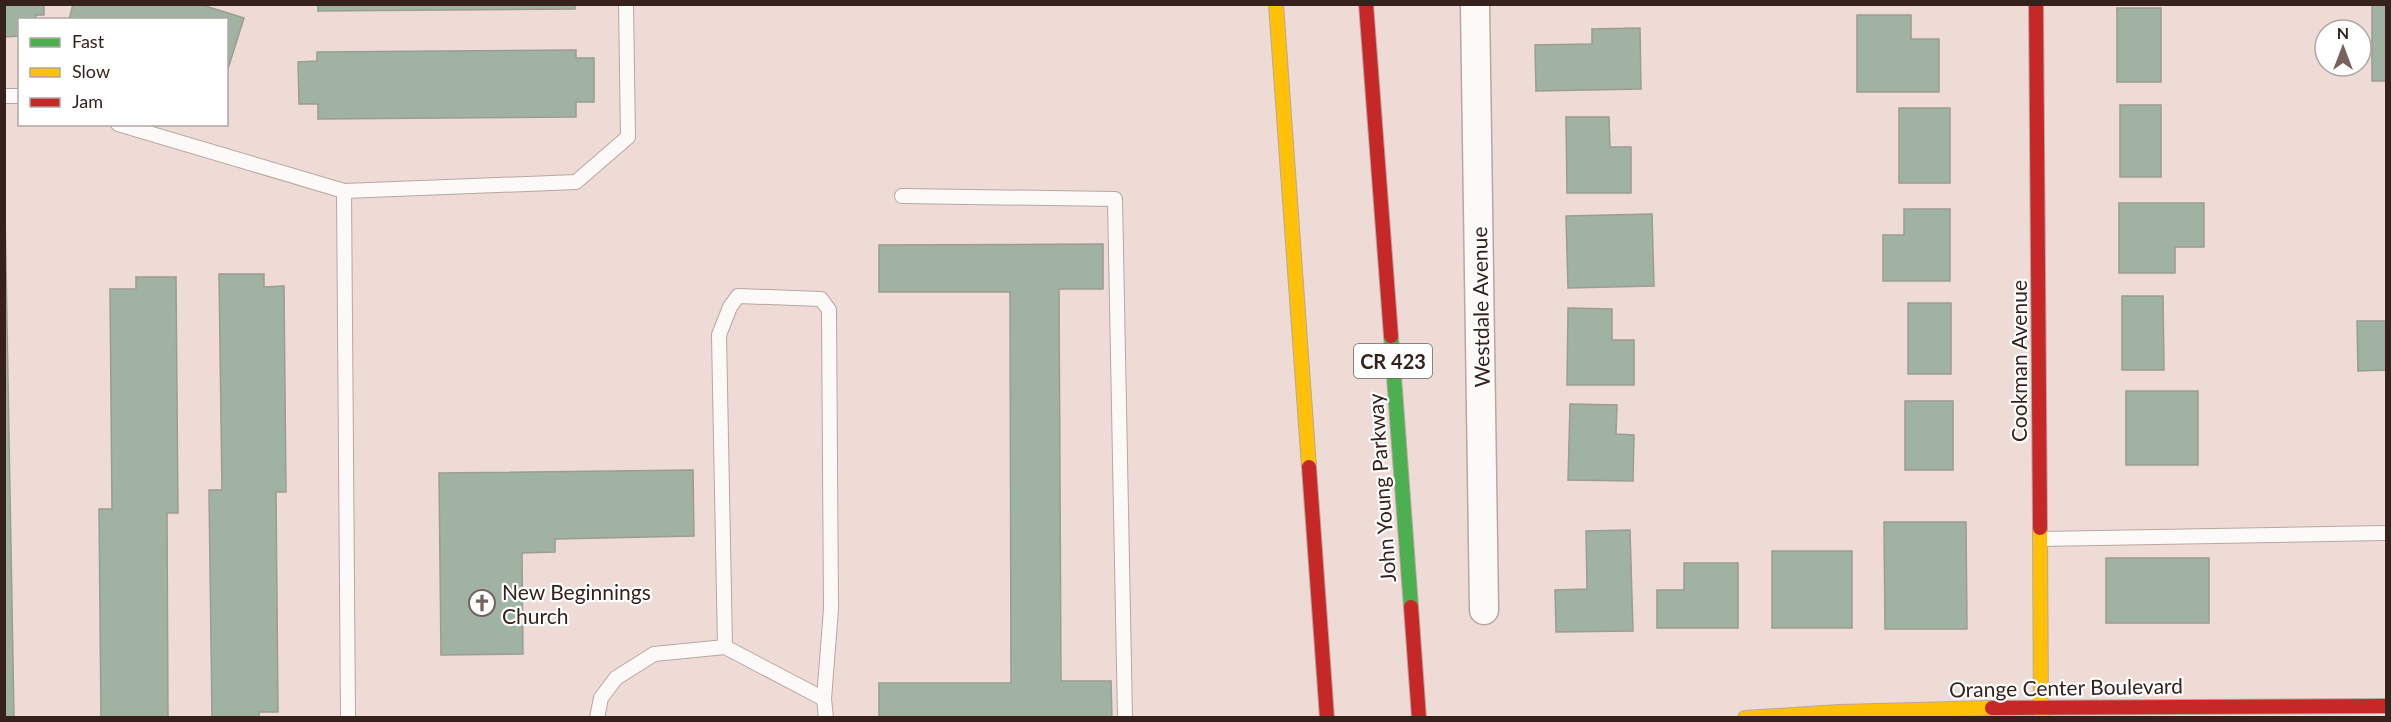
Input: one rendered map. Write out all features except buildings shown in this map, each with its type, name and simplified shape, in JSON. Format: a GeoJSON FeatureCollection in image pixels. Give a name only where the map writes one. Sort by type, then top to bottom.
{"type":"FeatureCollection","features":[{"type":"Feature","properties":{"kind":"main road"},"geometry":{"type":"LineString","coordinates":[[1276,4],[1327,717]]}},
{"type":"Feature","properties":{"kind":"main road","name":"John Young Parkway"},"geometry":{"type":"LineString","coordinates":[[1366,4],[1419,717]]}},
{"type":"Feature","properties":{"kind":"main road","name":"Cookman Avenue"},"geometry":{"type":"LineString","coordinates":[[2036,4],[2041,712]]}},
{"type":"Feature","properties":{"kind":"main road","name":"Orange Center Boulevard"},"geometry":{"type":"LineString","coordinates":[[1745,717],[1839,712],[2041,712],[2386,706]]}},
{"type":"Feature","properties":{"kind":"street","name":"Westdale Avenue"},"geometry":{"type":"LineString","coordinates":[[1476,4],[1484,610]]}},
{"type":"Feature","properties":{"kind":"lane"},"geometry":{"type":"LineString","coordinates":[[125,126],[344,191],[576,183],[628,137],[626,4]]}},
{"type":"Feature","properties":{"kind":"lane"},"geometry":{"type":"LineString","coordinates":[[344,191],[348,717]]}},
{"type":"Feature","properties":{"kind":"lane"},"geometry":{"type":"LineString","coordinates":[[902,196],[1114,199],[1125,717]]}},
{"type":"Feature","properties":{"kind":"lane"},"geometry":{"type":"LineString","coordinates":[[725,647],[719,334],[730,307],[738,296],[821,299],[829,310],[831,585],[826,717]]}},
{"type":"Feature","properties":{"kind":"lane"},"geometry":{"type":"LineString","coordinates":[[2040,539],[2386,533]]}},
{"type":"Feature","properties":{"kind":"lane"},"geometry":{"type":"LineString","coordinates":[[597,717],[601,698],[616,678],[654,654],[725,647],[825,699]]}},
{"type":"Feature","properties":{"kind":"traffic: fast"},"geometry":{"type":"LineString","coordinates":[[1391,336],[1411,607]]}},
{"type":"Feature","properties":{"kind":"traffic: slow"},"geometry":{"type":"LineString","coordinates":[[1276,4],[1309,467]]}},
{"type":"Feature","properties":{"kind":"traffic: slow"},"geometry":{"type":"LineString","coordinates":[[2040,528],[2041,718]]}},
{"type":"Feature","properties":{"kind":"traffic: slow"},"geometry":{"type":"LineString","coordinates":[[1745,718],[1839,712],[1992,708]]}},
{"type":"Feature","properties":{"kind":"traffic: jam"},"geometry":{"type":"LineString","coordinates":[[1366,4],[1391,336]]}},
{"type":"Feature","properties":{"kind":"traffic: jam"},"geometry":{"type":"LineString","coordinates":[[2036,4],[2040,528]]}},
{"type":"Feature","properties":{"kind":"traffic: jam"},"geometry":{"type":"LineString","coordinates":[[1309,467],[1327,718]]}},
{"type":"Feature","properties":{"kind":"traffic: jam"},"geometry":{"type":"LineString","coordinates":[[1411,607],[1419,718]]}},
{"type":"Feature","properties":{"kind":"traffic: jam"},"geometry":{"type":"LineString","coordinates":[[1992,708],[2386,706]]}},
{"type":"Feature","properties":{"kind":"place","name":"New Beginnings Church"},"geometry":{"type":"Point","coordinates":[482,603]}}]}
